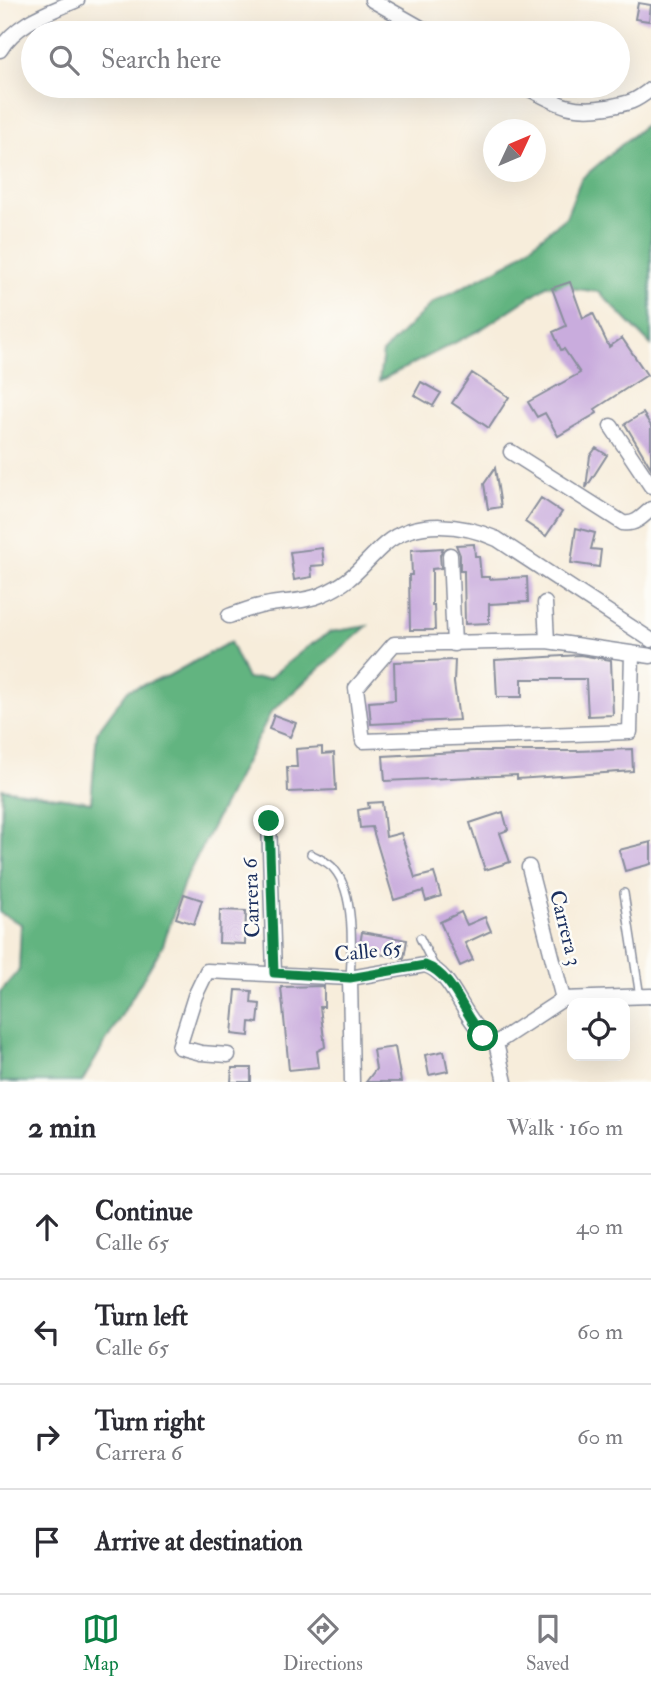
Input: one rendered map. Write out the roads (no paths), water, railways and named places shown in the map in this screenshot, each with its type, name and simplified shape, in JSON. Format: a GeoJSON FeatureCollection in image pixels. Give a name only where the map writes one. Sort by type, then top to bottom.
{"type":"FeatureCollection","features":[{"type":"Feature","properties":{"kind":"street"},"geometry":{"type":"LineString","coordinates":[[28,21],[77,0]]}},
{"type":"Feature","properties":{"kind":"street"},"geometry":{"type":"LineString","coordinates":[[372,0],[409,21]]}},
{"type":"Feature","properties":{"kind":"street"},"geometry":{"type":"LineString","coordinates":[[0,50],[7,38],[21,27]]}},
{"type":"Feature","properties":{"kind":"street"},"geometry":{"type":"LineString","coordinates":[[547,98],[585,110],[632,103],[651,89]]}},
{"type":"Feature","properties":{"kind":"street"},"geometry":{"type":"LineString","coordinates":[[611,426],[651,486]]}},
{"type":"Feature","properties":{"kind":"street"},"geometry":{"type":"LineString","coordinates":[[511,452],[623,523],[639,520],[651,509]]}},
{"type":"Feature","properties":{"kind":"street"},"geometry":{"type":"LineString","coordinates":[[229,616],[264,605],[320,596],[346,583],[386,543],[406,530],[427,526],[474,529],[497,539],[651,640]]}},
{"type":"Feature","properties":{"kind":"street"},"geometry":{"type":"LineString","coordinates":[[450,555],[454,644]]}},
{"type":"Feature","properties":{"kind":"street"},"geometry":{"type":"LineString","coordinates":[[545,603],[547,641]]}},
{"type":"Feature","properties":{"kind":"street"},"geometry":{"type":"LineString","coordinates":[[632,654],[630,732],[363,741],[356,688],[394,644],[547,641],[651,656]]}},
{"type":"Feature","properties":{"kind":"street","name":"Carrera 6"},"geometry":{"type":"LineString","coordinates":[[269,821],[274,973]]}},
{"type":"Feature","properties":{"kind":"street","name":"Carrera 3"},"geometry":{"type":"LineString","coordinates":[[529,867],[563,999]]}},
{"type":"Feature","properties":{"kind":"street","name":"Calle 65"},"geometry":{"type":"LineString","coordinates":[[228,1055],[201,1053],[179,1047],[195,996],[207,971],[350,978],[425,965],[435,968]]}},
{"type":"Feature","properties":{"kind":"street"},"geometry":{"type":"LineString","coordinates":[[435,968],[445,978],[473,1025],[483,1036],[496,1043],[505,1082]]}},
{"type":"Feature","properties":{"kind":"street"},"geometry":{"type":"LineString","coordinates":[[350,978],[352,1082]]}},
{"type":"Feature","properties":{"kind":"street"},"geometry":{"type":"LineString","coordinates":[[496,1043],[563,999],[646,997]]}},
{"type":"Feature","properties":{"kind":"lane"},"geometry":{"type":"LineString","coordinates":[[310,854],[333,867],[343,888],[352,930],[350,978]]}},
{"type":"Feature","properties":{"kind":"lane"},"geometry":{"type":"LineString","coordinates":[[624,893],[646,997]]}},
{"type":"Feature","properties":{"kind":"lane"},"geometry":{"type":"LineString","coordinates":[[421,938],[435,968]]}}]}
